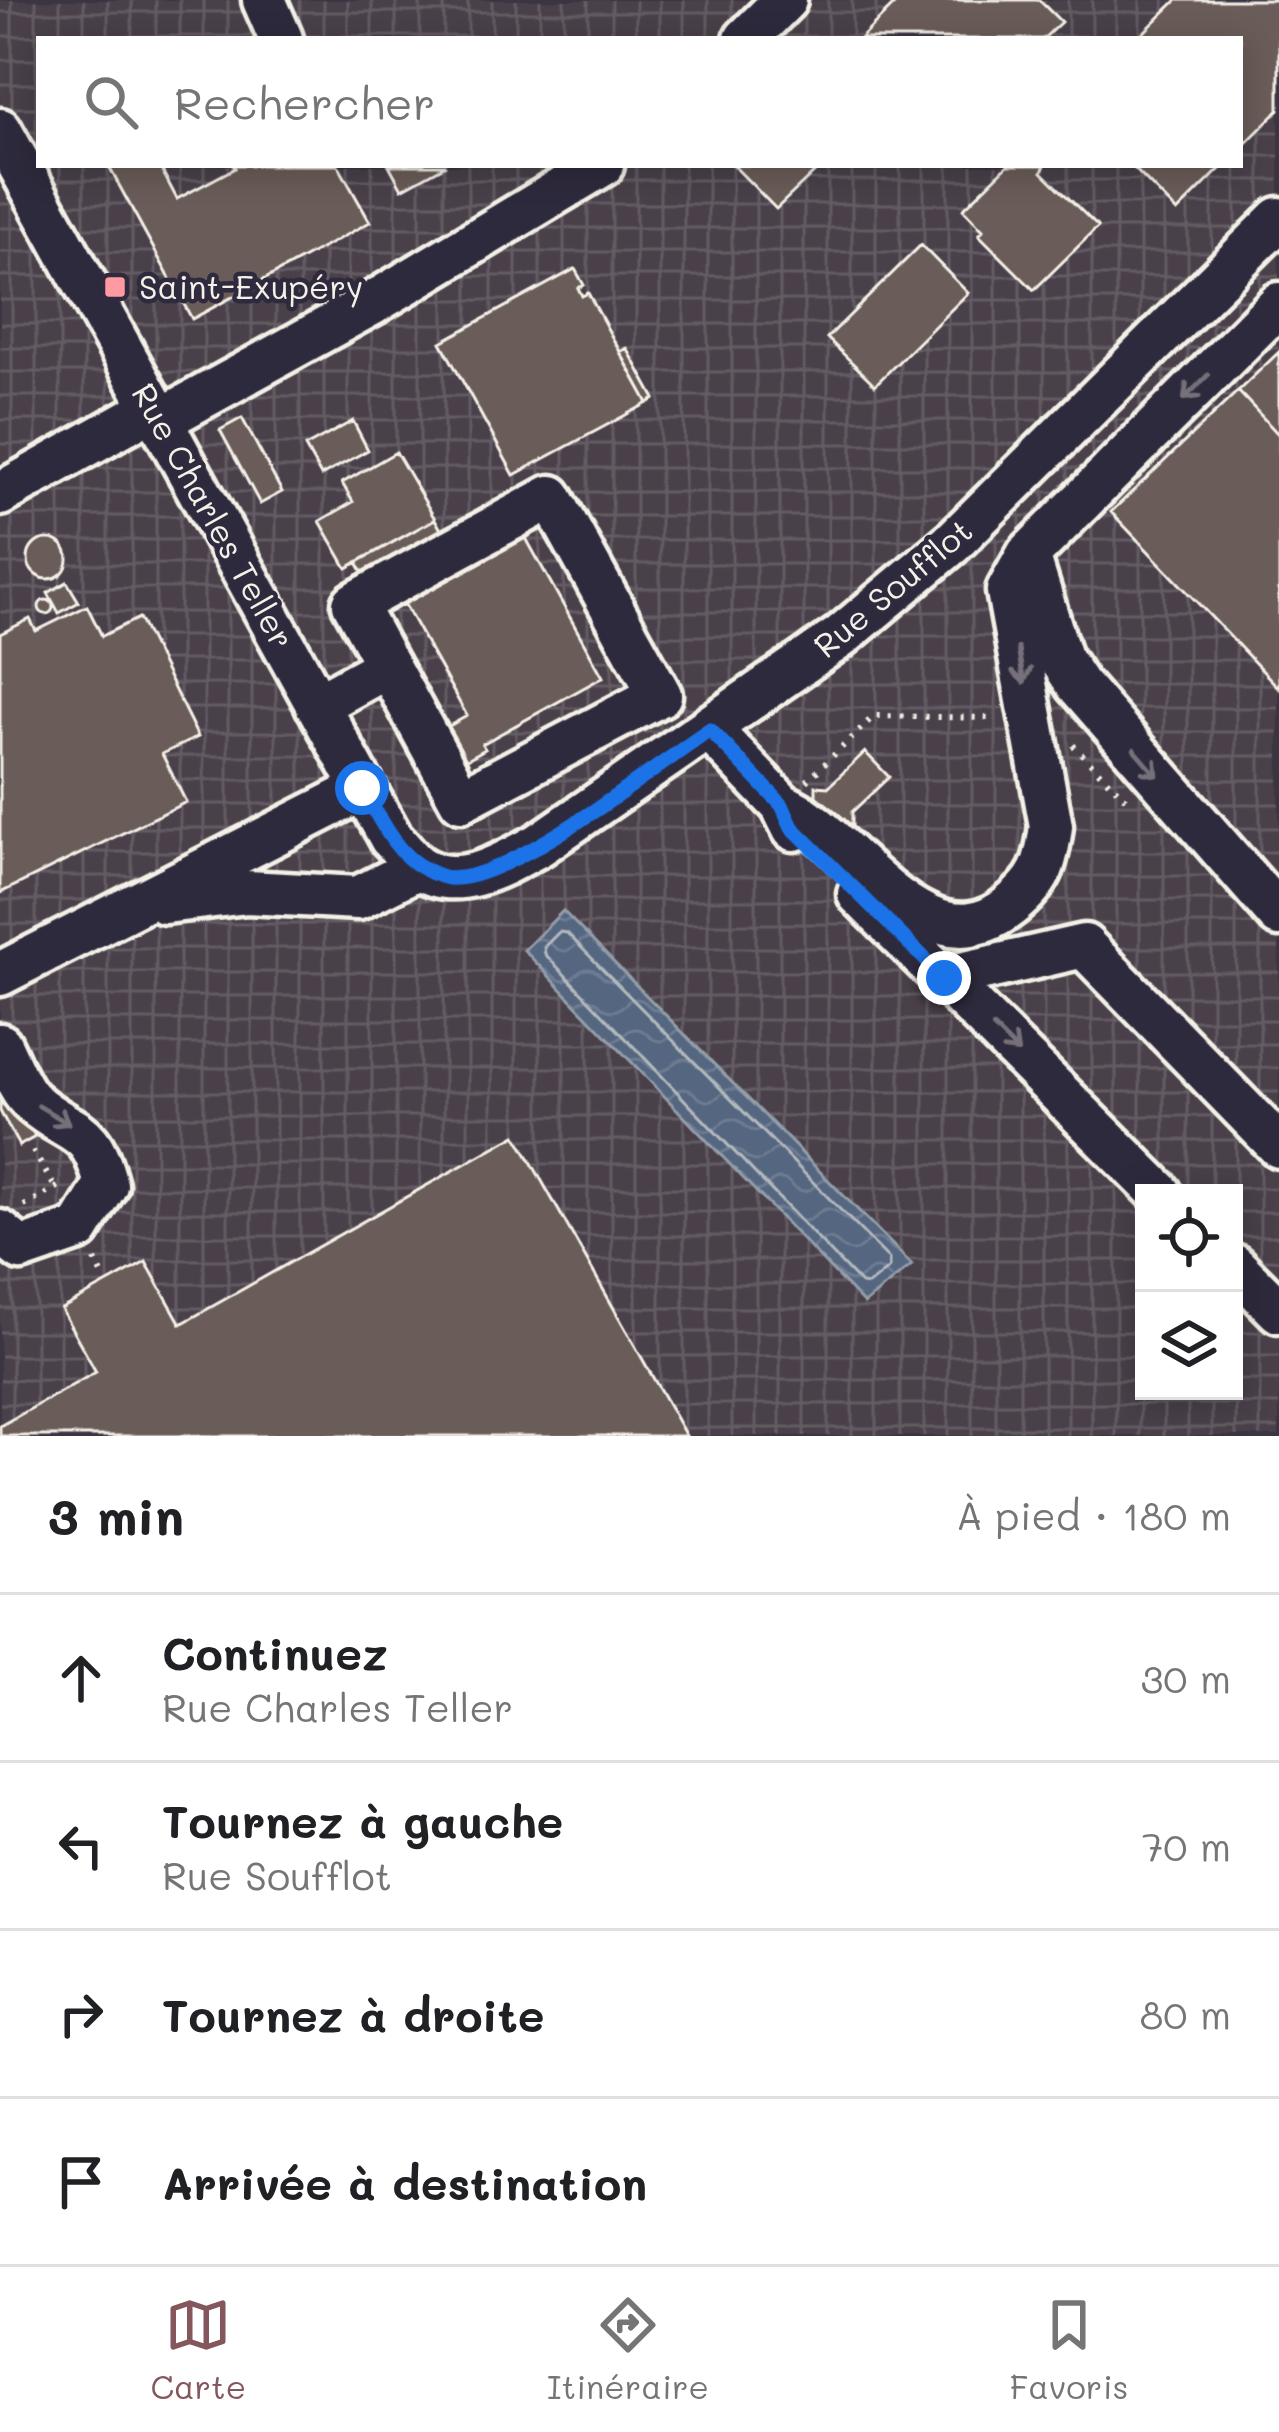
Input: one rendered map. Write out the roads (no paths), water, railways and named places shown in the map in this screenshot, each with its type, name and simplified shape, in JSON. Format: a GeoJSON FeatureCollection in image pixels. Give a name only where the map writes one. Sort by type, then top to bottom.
{"type":"FeatureCollection","features":[{"type":"Feature","properties":{"kind":"street"},"geometry":{"type":"LineString","coordinates":[[264,0],[280,36]]}},
{"type":"Feature","properties":{"kind":"street"},"geometry":{"type":"LineString","coordinates":[[749,36],[785,0]]}},
{"type":"Feature","properties":{"kind":"street","name":"Rue Charles Teller"},"geometry":{"type":"LineString","coordinates":[[19,148],[157,414],[362,788],[392,838],[435,873]]}},
{"type":"Feature","properties":{"kind":"street"},"geometry":{"type":"LineString","coordinates":[[0,494],[373,303],[597,168]]}},
{"type":"Feature","properties":{"kind":"street","name":"Rue Soufflot"},"geometry":{"type":"LineString","coordinates":[[134,905],[247,892],[358,898],[435,873],[493,869],[539,845],[840,637],[951,544],[1279,219]]}},
{"type":"Feature","properties":{"kind":"street"},"geometry":{"type":"LineString","coordinates":[[782,805],[802,812],[868,878],[932,921],[967,922],[1001,914],[1034,887],[1047,857],[1051,826],[1008,591],[1028,555],[1279,304]]}},
{"type":"Feature","properties":{"kind":"street"},"geometry":{"type":"LineString","coordinates":[[551,497],[660,695],[460,800],[388,666],[354,604],[551,497]]}},
{"type":"Feature","properties":{"kind":"street"},"geometry":{"type":"LineString","coordinates":[[1028,555],[1060,658],[1078,685],[1279,915]]}},
{"type":"Feature","properties":{"kind":"street"},"geometry":{"type":"LineString","coordinates":[[317,705],[388,666]]}},
{"type":"Feature","properties":{"kind":"street"},"geometry":{"type":"LineString","coordinates":[[710,730],[782,805],[792,827],[1151,1184]]}},
{"type":"Feature","properties":{"kind":"street"},"geometry":{"type":"LineString","coordinates":[[0,974],[362,788]]}},
{"type":"Feature","properties":{"kind":"street"},"geometry":{"type":"LineString","coordinates":[[944,978],[1084,946],[1279,1146]]}},
{"type":"Feature","properties":{"kind":"street"},"geometry":{"type":"LineString","coordinates":[[0,1045],[30,1101],[82,1132],[100,1162],[89,1182],[80,1229],[21,1249],[8,1221]]}},
{"type":"Feature","properties":{"kind":"street"},"geometry":{"type":"LineString","coordinates":[[1243,1275],[1279,1311]]}},
{"type":"Feature","properties":{"kind":"water"},"geometry":{"type":"Polygon","coordinates":[[[563,911],[912,1265],[864,1304],[524,950],[563,911]]]}},
{"type":"Feature","properties":{"kind":"place","name":"Saint-Exupéry"},"geometry":{"type":"Point","coordinates":[115,287]}}]}
